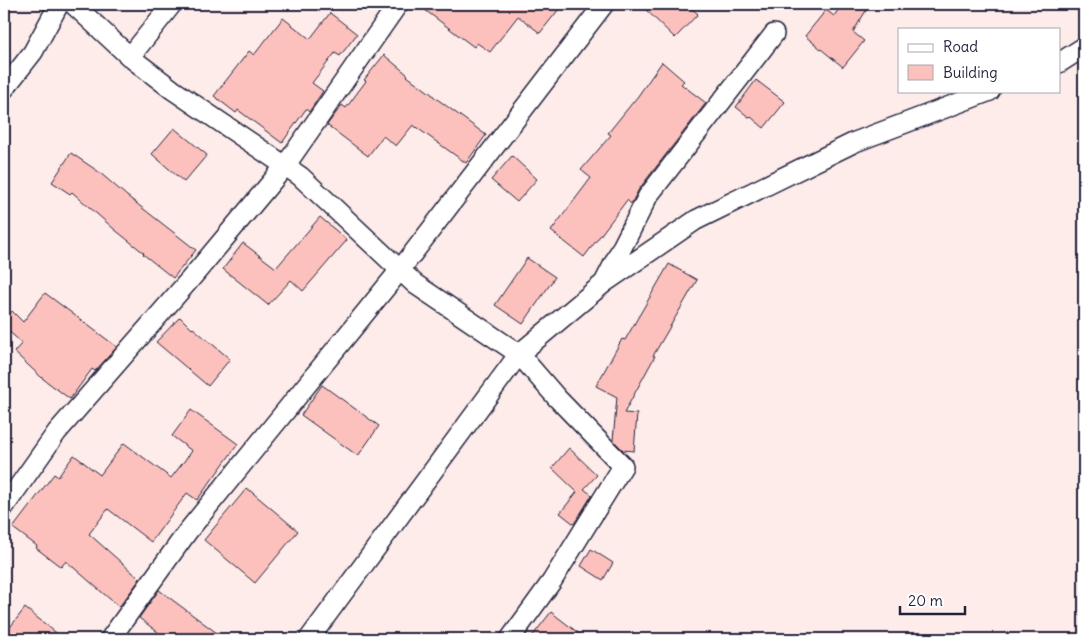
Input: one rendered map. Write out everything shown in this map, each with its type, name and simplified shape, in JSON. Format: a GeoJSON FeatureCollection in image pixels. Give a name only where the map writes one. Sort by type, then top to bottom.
{"type":"FeatureCollection","features":[{"type":"Feature","properties":{"kind":"street"},"geometry":{"type":"LineString","coordinates":[[4,89],[33,52],[59,4]]}},
{"type":"Feature","properties":{"kind":"street"},"geometry":{"type":"LineString","coordinates":[[73,4],[130,58],[173,90],[300,176],[414,284],[519,354],[557,398],[623,466],[552,581],[510,639]]}},
{"type":"Feature","properties":{"kind":"street"},"geometry":{"type":"LineString","coordinates":[[130,58],[172,4]]}},
{"type":"Feature","properties":{"kind":"street"},"geometry":{"type":"LineString","coordinates":[[4,508],[56,432],[193,276],[285,166],[398,4]]}},
{"type":"Feature","properties":{"kind":"street"},"geometry":{"type":"LineString","coordinates":[[110,639],[188,531],[400,270],[604,4]]}},
{"type":"Feature","properties":{"kind":"street"},"geometry":{"type":"LineString","coordinates":[[604,283],[648,196],[774,34]]}},
{"type":"Feature","properties":{"kind":"street"},"geometry":{"type":"LineString","coordinates":[[1060,62],[1084,47]]}},
{"type":"Feature","properties":{"kind":"street"},"geometry":{"type":"LineString","coordinates":[[308,639],[519,354],[604,283],[696,220],[855,142],[987,92]]}},
{"type":"Feature","properties":{"kind":"building"},"geometry":{"type":"Polygon","coordinates":[[[417,4],[563,4],[540,33],[518,16],[490,52],[477,43],[474,47],[417,4]]]}},
{"type":"Feature","properties":{"kind":"building"},"geometry":{"type":"Polygon","coordinates":[[[640,4],[687,4],[698,14],[675,38],[640,4]]]}},
{"type":"Feature","properties":{"kind":"building"},"geometry":{"type":"Polygon","coordinates":[[[842,4],[870,4],[853,32],[864,41],[843,67],[805,36],[826,10],[834,16],[842,4]]]}},
{"type":"Feature","properties":{"kind":"building"},"geometry":{"type":"Polygon","coordinates":[[[330,13],[357,34],[340,56],[335,53],[312,83],[323,91],[309,112],[306,109],[282,143],[238,110],[236,113],[214,96],[249,51],[254,55],[283,18],[310,39],[330,13]]]}},
{"type":"Feature","properties":{"kind":"building"},"geometry":{"type":"Polygon","coordinates":[[[384,55],[407,76],[486,135],[466,163],[413,125],[396,146],[383,136],[368,156],[327,125],[342,105],[346,108],[366,81],[364,80],[384,55]]]}},
{"type":"Feature","properties":{"kind":"building"},"geometry":{"type":"Polygon","coordinates":[[[662,62],[684,81],[681,84],[706,103],[639,189],[631,204],[627,200],[584,257],[551,231],[591,178],[581,170],[611,135],[608,133],[662,62]]]}},
{"type":"Feature","properties":{"kind":"building"},"geometry":{"type":"Polygon","coordinates":[[[756,80],[785,102],[764,128],[736,107],[756,80]]]}},
{"type":"Feature","properties":{"kind":"building"},"geometry":{"type":"Polygon","coordinates":[[[174,128],[207,155],[184,182],[152,154],[174,128]]]}},
{"type":"Feature","properties":{"kind":"building"},"geometry":{"type":"Polygon","coordinates":[[[71,153],[99,172],[196,250],[173,278],[72,192],[70,194],[52,182],[71,153]]]}},
{"type":"Feature","properties":{"kind":"building"},"geometry":{"type":"Polygon","coordinates":[[[512,156],[537,179],[517,202],[491,180],[512,156]]]}},
{"type":"Feature","properties":{"kind":"building"},"geometry":{"type":"Polygon","coordinates":[[[320,217],[347,240],[303,291],[291,280],[268,305],[223,269],[243,243],[276,268],[320,217]]]}},
{"type":"Feature","properties":{"kind":"building"},"geometry":{"type":"Polygon","coordinates":[[[527,258],[555,277],[523,324],[495,305],[527,258]]]}},
{"type":"Feature","properties":{"kind":"building"},"geometry":{"type":"Polygon","coordinates":[[[669,264],[697,280],[653,356],[655,356],[624,413],[637,414],[634,451],[623,450],[613,440],[617,397],[596,386],[622,339],[625,340],[669,264]]]}},
{"type":"Feature","properties":{"kind":"building"},"geometry":{"type":"Polygon","coordinates":[[[45,293],[117,347],[95,371],[92,369],[70,399],[42,378],[14,352],[22,343],[4,327],[4,321],[12,311],[23,322],[45,293]]]}},
{"type":"Feature","properties":{"kind":"building"},"geometry":{"type":"Polygon","coordinates":[[[180,317],[230,359],[208,386],[156,342],[180,317]]]}},
{"type":"Feature","properties":{"kind":"building"},"geometry":{"type":"Polygon","coordinates":[[[322,385],[379,426],[358,456],[301,415],[322,385]]]}},
{"type":"Feature","properties":{"kind":"building"},"geometry":{"type":"Polygon","coordinates":[[[191,410],[238,444],[197,500],[187,493],[151,542],[108,509],[89,534],[140,579],[119,607],[66,561],[61,567],[13,528],[54,474],[58,477],[74,455],[100,475],[124,443],[171,478],[192,451],[172,436],[191,410]]]}},
{"type":"Feature","properties":{"kind":"building"},"geometry":{"type":"Polygon","coordinates":[[[569,448],[597,475],[584,489],[592,495],[574,524],[560,513],[577,492],[552,468],[569,448]]]}},
{"type":"Feature","properties":{"kind":"building"},"geometry":{"type":"Polygon","coordinates":[[[247,488],[298,531],[255,583],[204,540],[247,488]]]}},
{"type":"Feature","properties":{"kind":"building"},"geometry":{"type":"Polygon","coordinates":[[[591,549],[613,563],[603,580],[581,566],[591,549]]]}},
{"type":"Feature","properties":{"kind":"building"},"geometry":{"type":"Polygon","coordinates":[[[159,590],[225,639],[167,639],[139,618],[159,590]]]}},
{"type":"Feature","properties":{"kind":"building"},"geometry":{"type":"Polygon","coordinates":[[[25,608],[64,639],[4,639],[4,635],[25,608]]]}},
{"type":"Feature","properties":{"kind":"building"},"geometry":{"type":"Polygon","coordinates":[[[551,612],[586,639],[530,639],[551,612]]]}}]}
